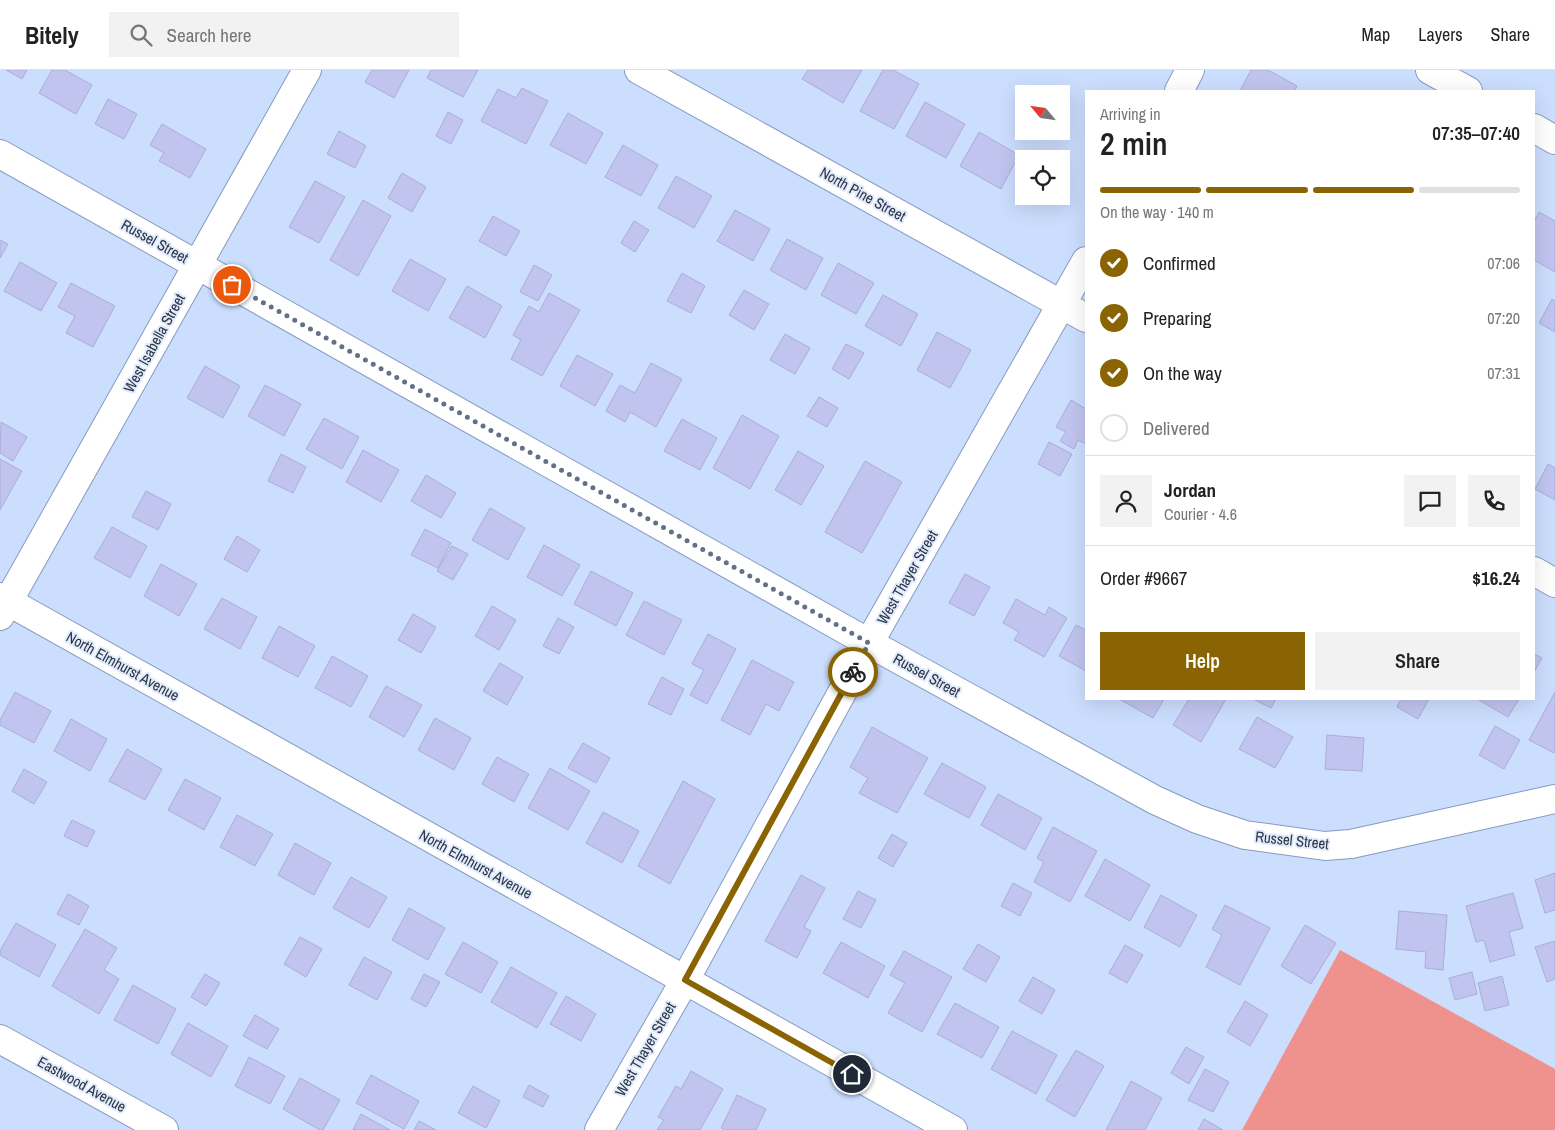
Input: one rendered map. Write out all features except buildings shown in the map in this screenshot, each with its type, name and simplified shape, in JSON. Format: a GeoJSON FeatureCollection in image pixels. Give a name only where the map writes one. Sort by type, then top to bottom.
{"type":"FeatureCollection","features":[{"type":"Feature","properties":{"kind":"street","name":"West Isabella Street"},"geometry":{"type":"LineString","coordinates":[[3,605],[198,265],[307,70]]}},
{"type":"Feature","properties":{"kind":"street","name":"North Pine Street"},"geometry":{"type":"LineString","coordinates":[[639,70],[1085,317]]}},
{"type":"Feature","properties":{"kind":"street"},"geometry":{"type":"LineString","coordinates":[[1180,90],[1190,70]]}},
{"type":"Feature","properties":{"kind":"street"},"geometry":{"type":"LineString","coordinates":[[1430,70],[1466,90]]}},
{"type":"Feature","properties":{"kind":"street"},"geometry":{"type":"LineString","coordinates":[[1535,129],[1555,140]]}},
{"type":"Feature","properties":{"kind":"street","name":"Russel Street"},"geometry":{"type":"LineString","coordinates":[[0,154],[869,643],[1155,800],[1197,819],[1245,835],[1325,846],[1350,844],[1555,799]]}},
{"type":"Feature","properties":{"kind":"street","name":"West Thayer Street"},"geometry":{"type":"LineString","coordinates":[[598,1130],[685,980],[869,643],[1085,263]]}},
{"type":"Feature","properties":{"kind":"street"},"geometry":{"type":"LineString","coordinates":[[1535,572],[1555,583]]}},
{"type":"Feature","properties":{"kind":"street","name":"North Elmhurst Avenue"},"geometry":{"type":"LineString","coordinates":[[3,605],[685,980],[953,1130]]}},
{"type":"Feature","properties":{"kind":"street","name":"Eastwood Avenue"},"geometry":{"type":"LineString","coordinates":[[0,1039],[164,1130]]}},
{"type":"Feature","properties":{"kind":"shaded area"},"geometry":{"type":"Polygon","coordinates":[[[1340,950],[1555,1069],[1555,1130],[1242,1130],[1340,950]]]}},
{"type":"Feature","properties":{"kind":"way so far"},"geometry":{"type":"LineString","coordinates":[[232,285],[869,643],[853,672]]}},
{"type":"Feature","properties":{"kind":"route"},"geometry":{"type":"LineString","coordinates":[[852,1074],[685,980],[853,672]]}}]}
